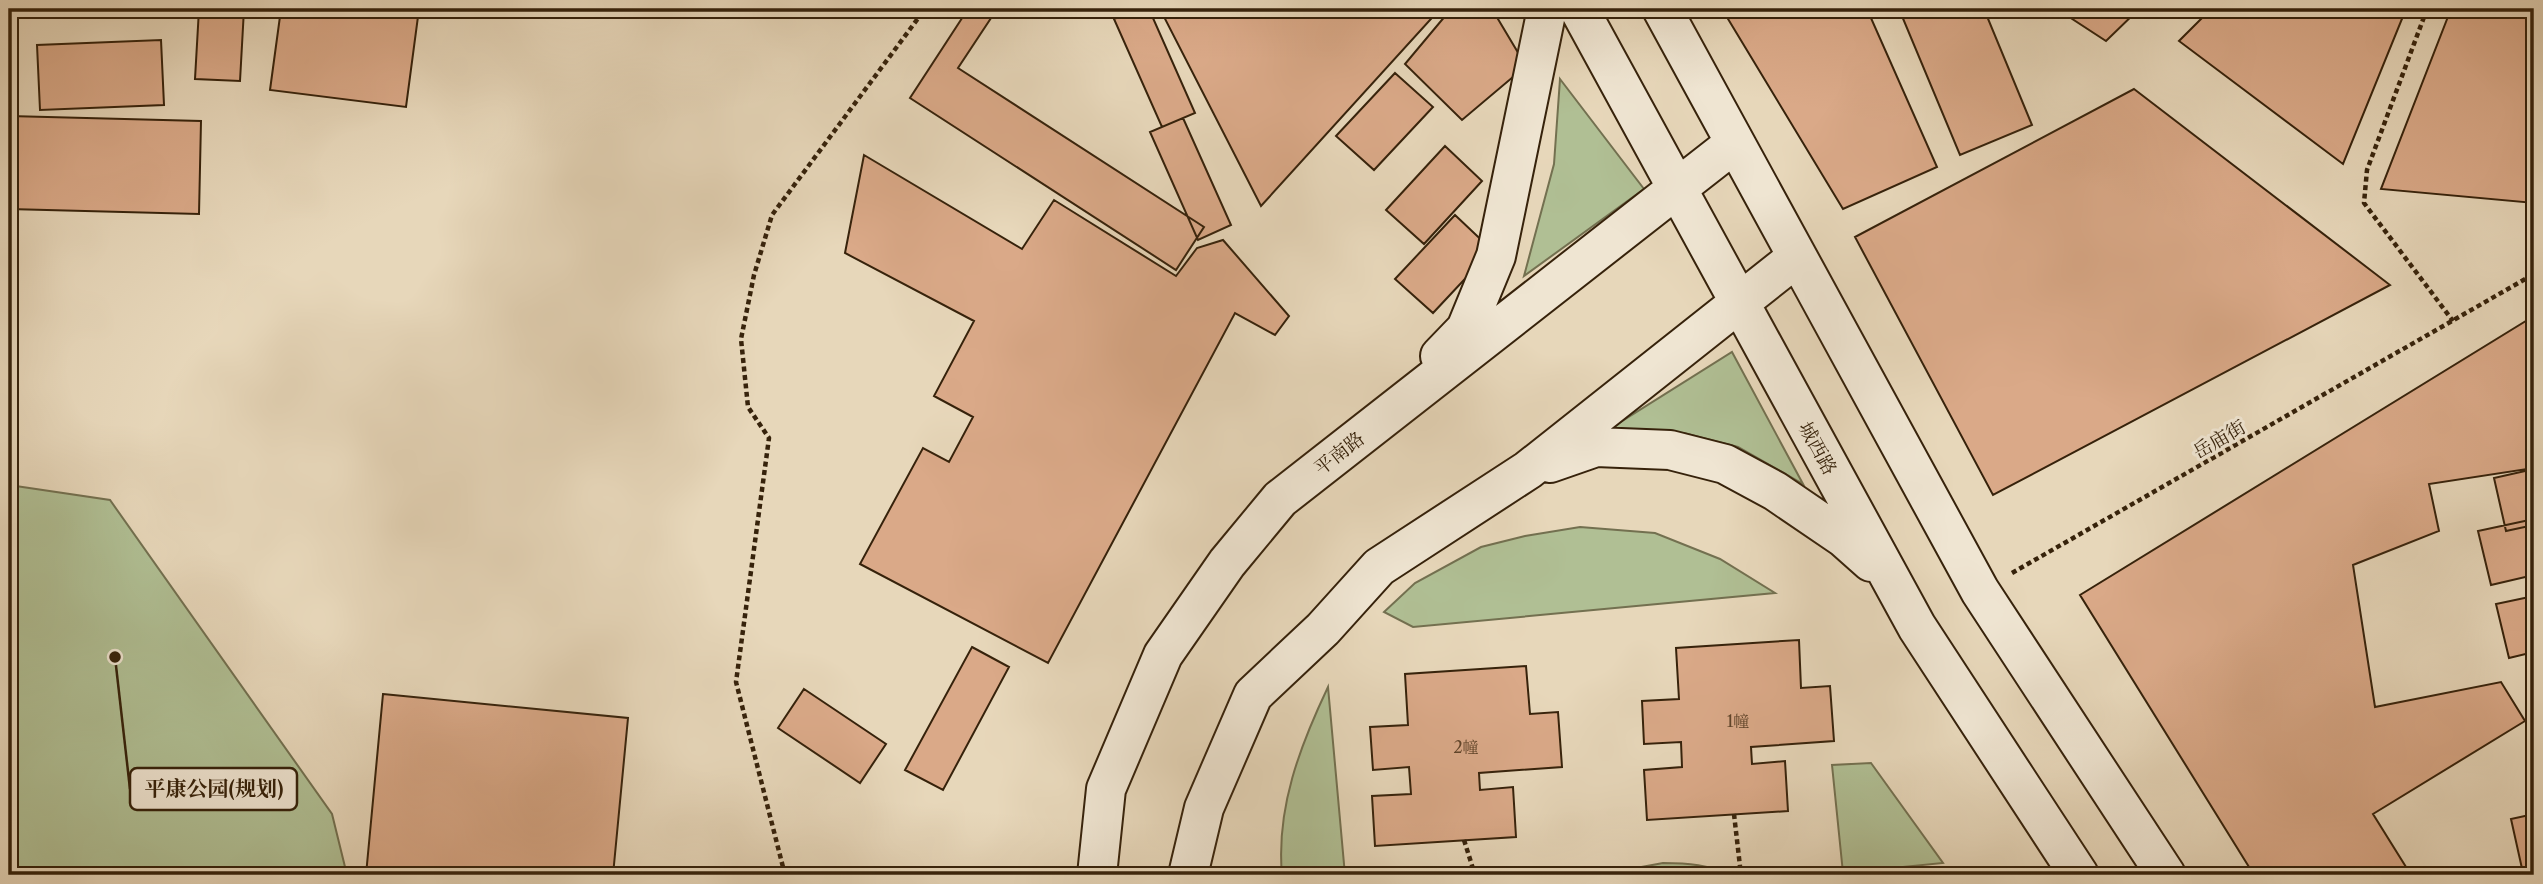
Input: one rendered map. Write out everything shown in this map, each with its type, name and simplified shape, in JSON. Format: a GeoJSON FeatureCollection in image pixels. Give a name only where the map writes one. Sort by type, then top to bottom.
{"type":"FeatureCollection","features":[{"type":"Feature","properties":{"kind":"main road"},"geometry":{"type":"LineString","coordinates":[[1377,424],[1466,329],[1496,256],[1548,9]]}},
{"type":"Feature","properties":{"kind":"main road","name":"城西路"},"geometry":{"type":"LineString","coordinates":[[1578,9],[1917,627],[2079,875]]}},
{"type":"Feature","properties":{"kind":"main road"},"geometry":{"type":"LineString","coordinates":[[1662,9],[1980,591],[2166,875]]}},
{"type":"Feature","properties":{"kind":"main road","name":"平南路"},"geometry":{"type":"LineString","coordinates":[[1097,875],[1107,789],[1163,655],[1227,563],[1280,499],[1735,143]]}},
{"type":"Feature","properties":{"kind":"main road"},"geometry":{"type":"LineString","coordinates":[[1188,875],[1203,808],[1253,695],[1323,629],[1378,567],[1528,470],[1797,257]]}},
{"type":"Feature","properties":{"kind":"main road"},"geometry":{"type":"LineString","coordinates":[[1528,470],[1596,447],[1670,450],[1725,464],[1775,491],[1844,538],[1889,578]]}},
{"type":"Feature","properties":{"kind":"path"},"geometry":{"type":"LineString","coordinates":[[785,875],[736,682],[769,438],[748,407],[741,339],[754,275],[772,215],[925,9]]}},
{"type":"Feature","properties":{"kind":"path"},"geometry":{"type":"LineString","coordinates":[[2427,9],[2367,170],[2364,203],[2453,321]]}},
{"type":"Feature","properties":{"kind":"path","name":"岳庙街"},"geometry":{"type":"LineString","coordinates":[[1980,591],[2534,274]]}},
{"type":"Feature","properties":{"kind":"path"},"geometry":{"type":"LineString","coordinates":[[1734,814],[1741,875]]}},
{"type":"Feature","properties":{"kind":"path"},"geometry":{"type":"LineString","coordinates":[[1464,840],[1475,875]]}},
{"type":"Feature","properties":{"kind":"green space"},"geometry":{"type":"Polygon","coordinates":[[[1560,79],[1644,189],[1524,276],[1554,164],[1560,79]]]}},
{"type":"Feature","properties":{"kind":"green space"},"geometry":{"type":"Polygon","coordinates":[[[1732,352],[1803,484],[1738,447],[1684,433],[1608,430],[1732,352]]]}},
{"type":"Feature","properties":{"kind":"green space"},"geometry":{"type":"Polygon","coordinates":[[[9,485],[110,500],[332,814],[347,875],[9,875],[9,485]]]}},
{"type":"Feature","properties":{"kind":"green space"},"geometry":{"type":"Polygon","coordinates":[[[1580,527],[1655,533],[1720,559],[1775,593],[1413,627],[1384,612],[1415,583],[1481,547],[1580,527]]]}},
{"type":"Feature","properties":{"kind":"green space"},"geometry":{"type":"Polygon","coordinates":[[[1328,687],[1345,875],[1282,875],[1283,826],[1292,778],[1328,687]]]}},
{"type":"Feature","properties":{"kind":"green space"},"geometry":{"type":"Polygon","coordinates":[[[1871,763],[1943,863],[1843,873],[1832,765],[1871,763]]]}},
{"type":"Feature","properties":{"kind":"green space"},"geometry":{"type":"Polygon","coordinates":[[[1663,863],[1698,865],[1732,875],[1620,875],[1636,868],[1663,863]]]}},
{"type":"Feature","properties":{"kind":"building"},"geometry":{"type":"Polygon","coordinates":[[[199,9],[244,9],[240,81],[195,79],[199,9]]]}},
{"type":"Feature","properties":{"kind":"building"},"geometry":{"type":"Polygon","coordinates":[[[281,9],[419,9],[406,107],[270,90],[281,9]]]}},
{"type":"Feature","properties":{"kind":"building"},"geometry":{"type":"Polygon","coordinates":[[[968,9],[997,9],[958,68],[1204,227],[1176,270],[910,98],[968,9]]]}},
{"type":"Feature","properties":{"kind":"building"},"geometry":{"type":"Polygon","coordinates":[[[1137,9],[1149,9],[1195,113],[1162,127],[1114,19],[1137,9]]]}},
{"type":"Feature","properties":{"kind":"building"},"geometry":{"type":"Polygon","coordinates":[[[1169,9],[1440,9],[1261,206],[1162,13],[1169,9]]]}},
{"type":"Feature","properties":{"kind":"building"},"geometry":{"type":"Polygon","coordinates":[[[1451,9],[1492,9],[1526,66],[1462,120],[1405,64],[1451,9]]]}},
{"type":"Feature","properties":{"kind":"building"},"geometry":{"type":"Polygon","coordinates":[[[1722,9],[1867,9],[1937,167],[1843,209],[1722,9]]]}},
{"type":"Feature","properties":{"kind":"building"},"geometry":{"type":"Polygon","coordinates":[[[1899,9],[1984,9],[2032,125],[1960,155],[1899,9]]]}},
{"type":"Feature","properties":{"kind":"building"},"geometry":{"type":"Polygon","coordinates":[[[2057,9],[2139,9],[2106,41],[2057,9]]]}},
{"type":"Feature","properties":{"kind":"building"},"geometry":{"type":"Polygon","coordinates":[[[2211,9],[2406,9],[2343,164],[2179,41],[2211,9]]]}},
{"type":"Feature","properties":{"kind":"building"},"geometry":{"type":"Polygon","coordinates":[[[2451,9],[2534,9],[2534,203],[2381,189],[2451,9]]]}},
{"type":"Feature","properties":{"kind":"building"},"geometry":{"type":"Polygon","coordinates":[[[161,40],[164,105],[40,110],[37,45],[161,40]]]}},
{"type":"Feature","properties":{"kind":"building"},"geometry":{"type":"Polygon","coordinates":[[[1395,73],[1433,107],[1374,170],[1336,136],[1395,73]]]}},
{"type":"Feature","properties":{"kind":"building"},"geometry":{"type":"Polygon","coordinates":[[[2134,89],[2390,285],[1993,495],[1855,237],[2134,89]]]}},
{"type":"Feature","properties":{"kind":"building"},"geometry":{"type":"Polygon","coordinates":[[[9,116],[201,121],[199,214],[9,209],[9,116]]]}},
{"type":"Feature","properties":{"kind":"building"},"geometry":{"type":"Polygon","coordinates":[[[1183,118],[1231,225],[1198,240],[1150,132],[1183,118]]]}},
{"type":"Feature","properties":{"kind":"building"},"geometry":{"type":"Polygon","coordinates":[[[1445,146],[1482,181],[1424,244],[1386,210],[1445,146]]]}},
{"type":"Feature","properties":{"kind":"building"},"geometry":{"type":"Polygon","coordinates":[[[864,155],[1022,249],[1054,200],[1176,276],[1197,248],[1223,240],[1289,316],[1275,335],[1235,313],[1048,663],[860,564],[923,448],[949,462],[973,417],[934,396],[974,321],[845,253],[864,155]]]}},
{"type":"Feature","properties":{"kind":"building"},"geometry":{"type":"Polygon","coordinates":[[[1455,215],[1492,250],[1433,313],[1395,279],[1455,215]]]}},
{"type":"Feature","properties":{"kind":"building"},"geometry":{"type":"Polygon","coordinates":[[[2534,316],[2534,468],[2429,484],[2439,531],[2353,565],[2375,707],[2501,682],[2525,721],[2373,814],[2411,875],[2254,875],[2080,595],[2534,316]]]}},
{"type":"Feature","properties":{"kind":"building"},"geometry":{"type":"Polygon","coordinates":[[[2534,469],[2534,525],[2506,531],[2494,478],[2534,469]]]}},
{"type":"Feature","properties":{"kind":"building"},"geometry":{"type":"Polygon","coordinates":[[[2534,519],[2534,575],[2491,585],[2478,531],[2534,519]]]}},
{"type":"Feature","properties":{"kind":"building"},"geometry":{"type":"Polygon","coordinates":[[[2534,596],[2534,652],[2509,658],[2496,604],[2534,596]]]}},
{"type":"Feature","properties":{"kind":"building"},"geometry":{"type":"Polygon","coordinates":[[[1799,640],[1801,688],[1830,686],[1834,741],[1751,747],[1752,764],[1785,761],[1788,811],[1647,820],[1644,770],[1682,767],[1681,742],[1644,744],[1642,701],[1679,699],[1676,648],[1799,640]]]}},
{"type":"Feature","properties":{"kind":"building"},"geometry":{"type":"Polygon","coordinates":[[[972,647],[1009,667],[943,790],[905,770],[972,647]]]}},
{"type":"Feature","properties":{"kind":"building"},"geometry":{"type":"Polygon","coordinates":[[[1526,666],[1530,714],[1558,712],[1562,767],[1479,773],[1480,790],[1513,787],[1516,837],[1375,846],[1372,796],[1411,794],[1409,767],[1373,770],[1370,727],[1408,725],[1405,674],[1526,666]]]}},
{"type":"Feature","properties":{"kind":"building"},"geometry":{"type":"Polygon","coordinates":[[[804,689],[886,744],[860,783],[778,728],[804,689]]]}},
{"type":"Feature","properties":{"kind":"building"},"geometry":{"type":"Polygon","coordinates":[[[383,694],[628,718],[613,875],[366,875],[383,694]]]}},
{"type":"Feature","properties":{"kind":"building"},"geometry":{"type":"Polygon","coordinates":[[[2534,814],[2534,870],[2523,873],[2511,819],[2534,814]]]}},
{"type":"Feature","properties":{"kind":"place","name":"平康公园(规划)"},"geometry":{"type":"Point","coordinates":[115,657]}}]}
